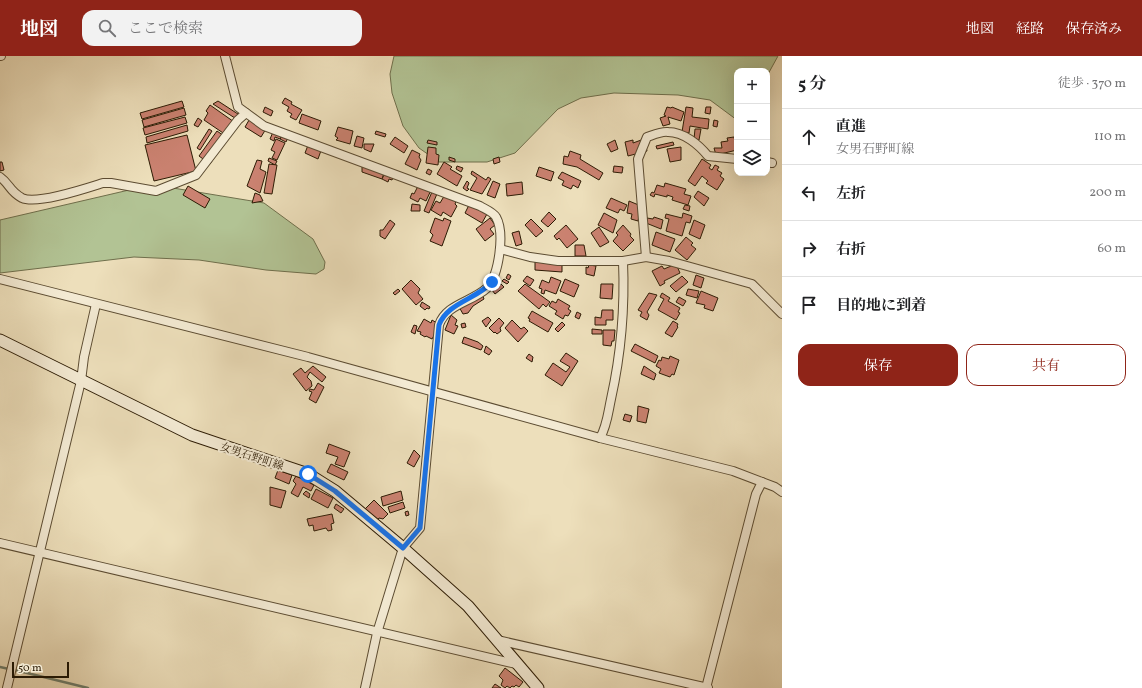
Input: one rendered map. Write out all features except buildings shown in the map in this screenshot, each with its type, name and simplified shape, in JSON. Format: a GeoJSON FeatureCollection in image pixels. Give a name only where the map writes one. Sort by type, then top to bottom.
{"type":"FeatureCollection","features":[{"type":"Feature","properties":{"kind":"main road","name":"女男石野町線"},"geometry":{"type":"LineString","coordinates":[[0,340],[192,435],[308,474],[335,491],[403,548],[468,606],[538,688]]}},
{"type":"Feature","properties":{"kind":"street"},"geometry":{"type":"LineString","coordinates":[[224,56],[238,107],[264,126],[480,206],[496,217],[500,232],[500,249],[495,276],[492,282],[486,289],[448,311],[441,318],[439,325],[420,528],[403,548],[377,633],[365,688]]}},
{"type":"Feature","properties":{"kind":"street"},"geometry":{"type":"LineString","coordinates":[[0,177],[6,181],[11,191],[24,199],[50,198],[103,183],[112,183],[156,191],[196,175],[238,120],[246,113]]}},
{"type":"Feature","properties":{"kind":"street"},"geometry":{"type":"LineString","coordinates":[[646,257],[638,159],[647,137],[667,131],[680,133],[702,148],[708,156],[734,159]]}},
{"type":"Feature","properties":{"kind":"street"},"geometry":{"type":"LineString","coordinates":[[500,249],[530,257],[558,260],[623,261],[646,257],[669,261],[752,284],[782,314]]}},
{"type":"Feature","properties":{"kind":"street"},"geometry":{"type":"LineString","coordinates":[[600,438],[605,429],[617,371],[623,320],[623,261]]}},
{"type":"Feature","properties":{"kind":"street"},"geometry":{"type":"LineString","coordinates":[[0,279],[434,391],[600,438],[733,471],[762,482],[782,492]]}},
{"type":"Feature","properties":{"kind":"street"},"geometry":{"type":"LineString","coordinates":[[7,688],[81,381],[84,357],[96,304]]}},
{"type":"Feature","properties":{"kind":"street"},"geometry":{"type":"LineString","coordinates":[[497,640],[706,688],[756,494],[762,482]]}},
{"type":"Feature","properties":{"kind":"street"},"geometry":{"type":"LineString","coordinates":[[0,544],[377,633],[516,664]]}},
{"type":"Feature","properties":{"kind":"green space"},"geometry":{"type":"Polygon","coordinates":[[[394,56],[778,56],[770,71],[770,68],[734,68],[734,118],[710,100],[678,95],[614,93],[581,98],[558,109],[515,153],[487,162],[439,162],[419,148],[403,126],[392,93],[390,74],[394,56]]]}},
{"type":"Feature","properties":{"kind":"green space"},"geometry":{"type":"Polygon","coordinates":[[[173,188],[264,203],[313,239],[325,262],[324,269],[316,274],[266,270],[199,260],[134,257],[0,273],[0,220],[129,190],[173,188]]]}},
{"type":"Feature","properties":{"kind":"waterway"},"geometry":{"type":"LineString","coordinates":[[0,667],[9,669]]}},
{"type":"Feature","properties":{"kind":"waterway"},"geometry":{"type":"LineString","coordinates":[[15,670],[88,688]]}},
{"type":"Feature","properties":{"kind":"route"},"geometry":{"type":"LineString","coordinates":[[308,474],[335,491],[403,548],[420,528],[439,325],[441,318],[448,311],[486,289],[492,282]]}}]}
